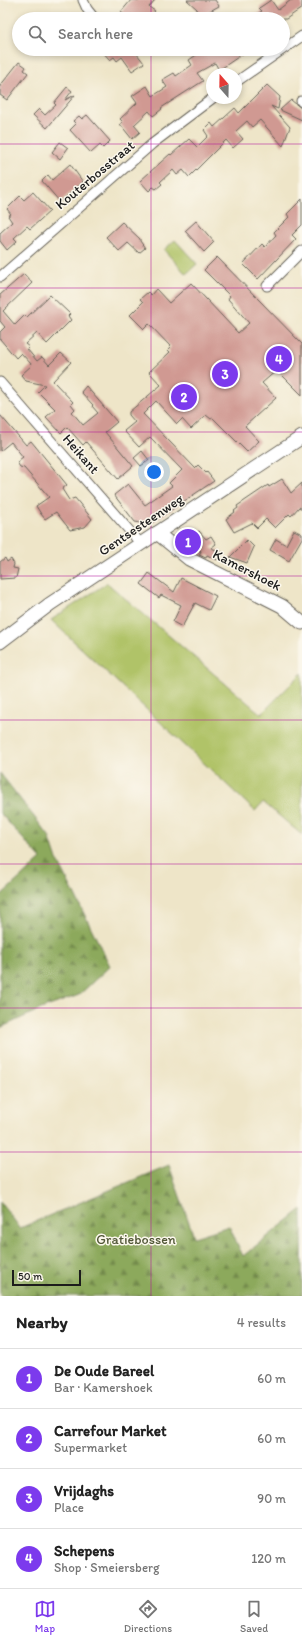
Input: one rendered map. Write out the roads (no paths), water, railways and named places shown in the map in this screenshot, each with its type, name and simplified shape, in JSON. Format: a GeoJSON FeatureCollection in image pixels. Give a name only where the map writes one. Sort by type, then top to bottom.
{"type":"FeatureCollection","features":[{"type":"Feature","properties":{"kind":"main road","name":"Gentsesteenweg"},"geometry":{"type":"LineString","coordinates":[[0,642],[50,604],[302,437]]}},
{"type":"Feature","properties":{"kind":"main road","name":"Kamershoek"},"geometry":{"type":"LineString","coordinates":[[157,533],[189,559],[282,606],[302,623]]}},
{"type":"Feature","properties":{"kind":"street"},"geometry":{"type":"LineString","coordinates":[[83,0],[89,12]]}},
{"type":"Feature","properties":{"kind":"street"},"geometry":{"type":"LineString","coordinates":[[290,44],[302,36]]}},
{"type":"Feature","properties":{"kind":"street"},"geometry":{"type":"LineString","coordinates":[[242,78],[273,56]]}},
{"type":"Feature","properties":{"kind":"street","name":"Kouterbosstraat"},"geometry":{"type":"LineString","coordinates":[[0,277],[147,149],[206,103]]}},
{"type":"Feature","properties":{"kind":"street"},"geometry":{"type":"LineString","coordinates":[[267,286],[302,251]]}},
{"type":"Feature","properties":{"kind":"street","name":"Heikant"},"geometry":{"type":"LineString","coordinates":[[0,382],[141,544]]}},
{"type":"Feature","properties":{"kind":"place","name":"Schepens"},"geometry":{"type":"Point","coordinates":[279,359]}},
{"type":"Feature","properties":{"kind":"place","name":"Vrijdaghs"},"geometry":{"type":"Point","coordinates":[225,374]}},
{"type":"Feature","properties":{"kind":"place","name":"Carrefour Market"},"geometry":{"type":"Point","coordinates":[184,397]}},
{"type":"Feature","properties":{"kind":"place","name":"De Oude Bareel"},"geometry":{"type":"Point","coordinates":[188,542]}},
{"type":"Feature","properties":{"kind":"park label","name":"Gratiebossen"},"geometry":{"type":"Point","coordinates":[136,1239]}}]}
